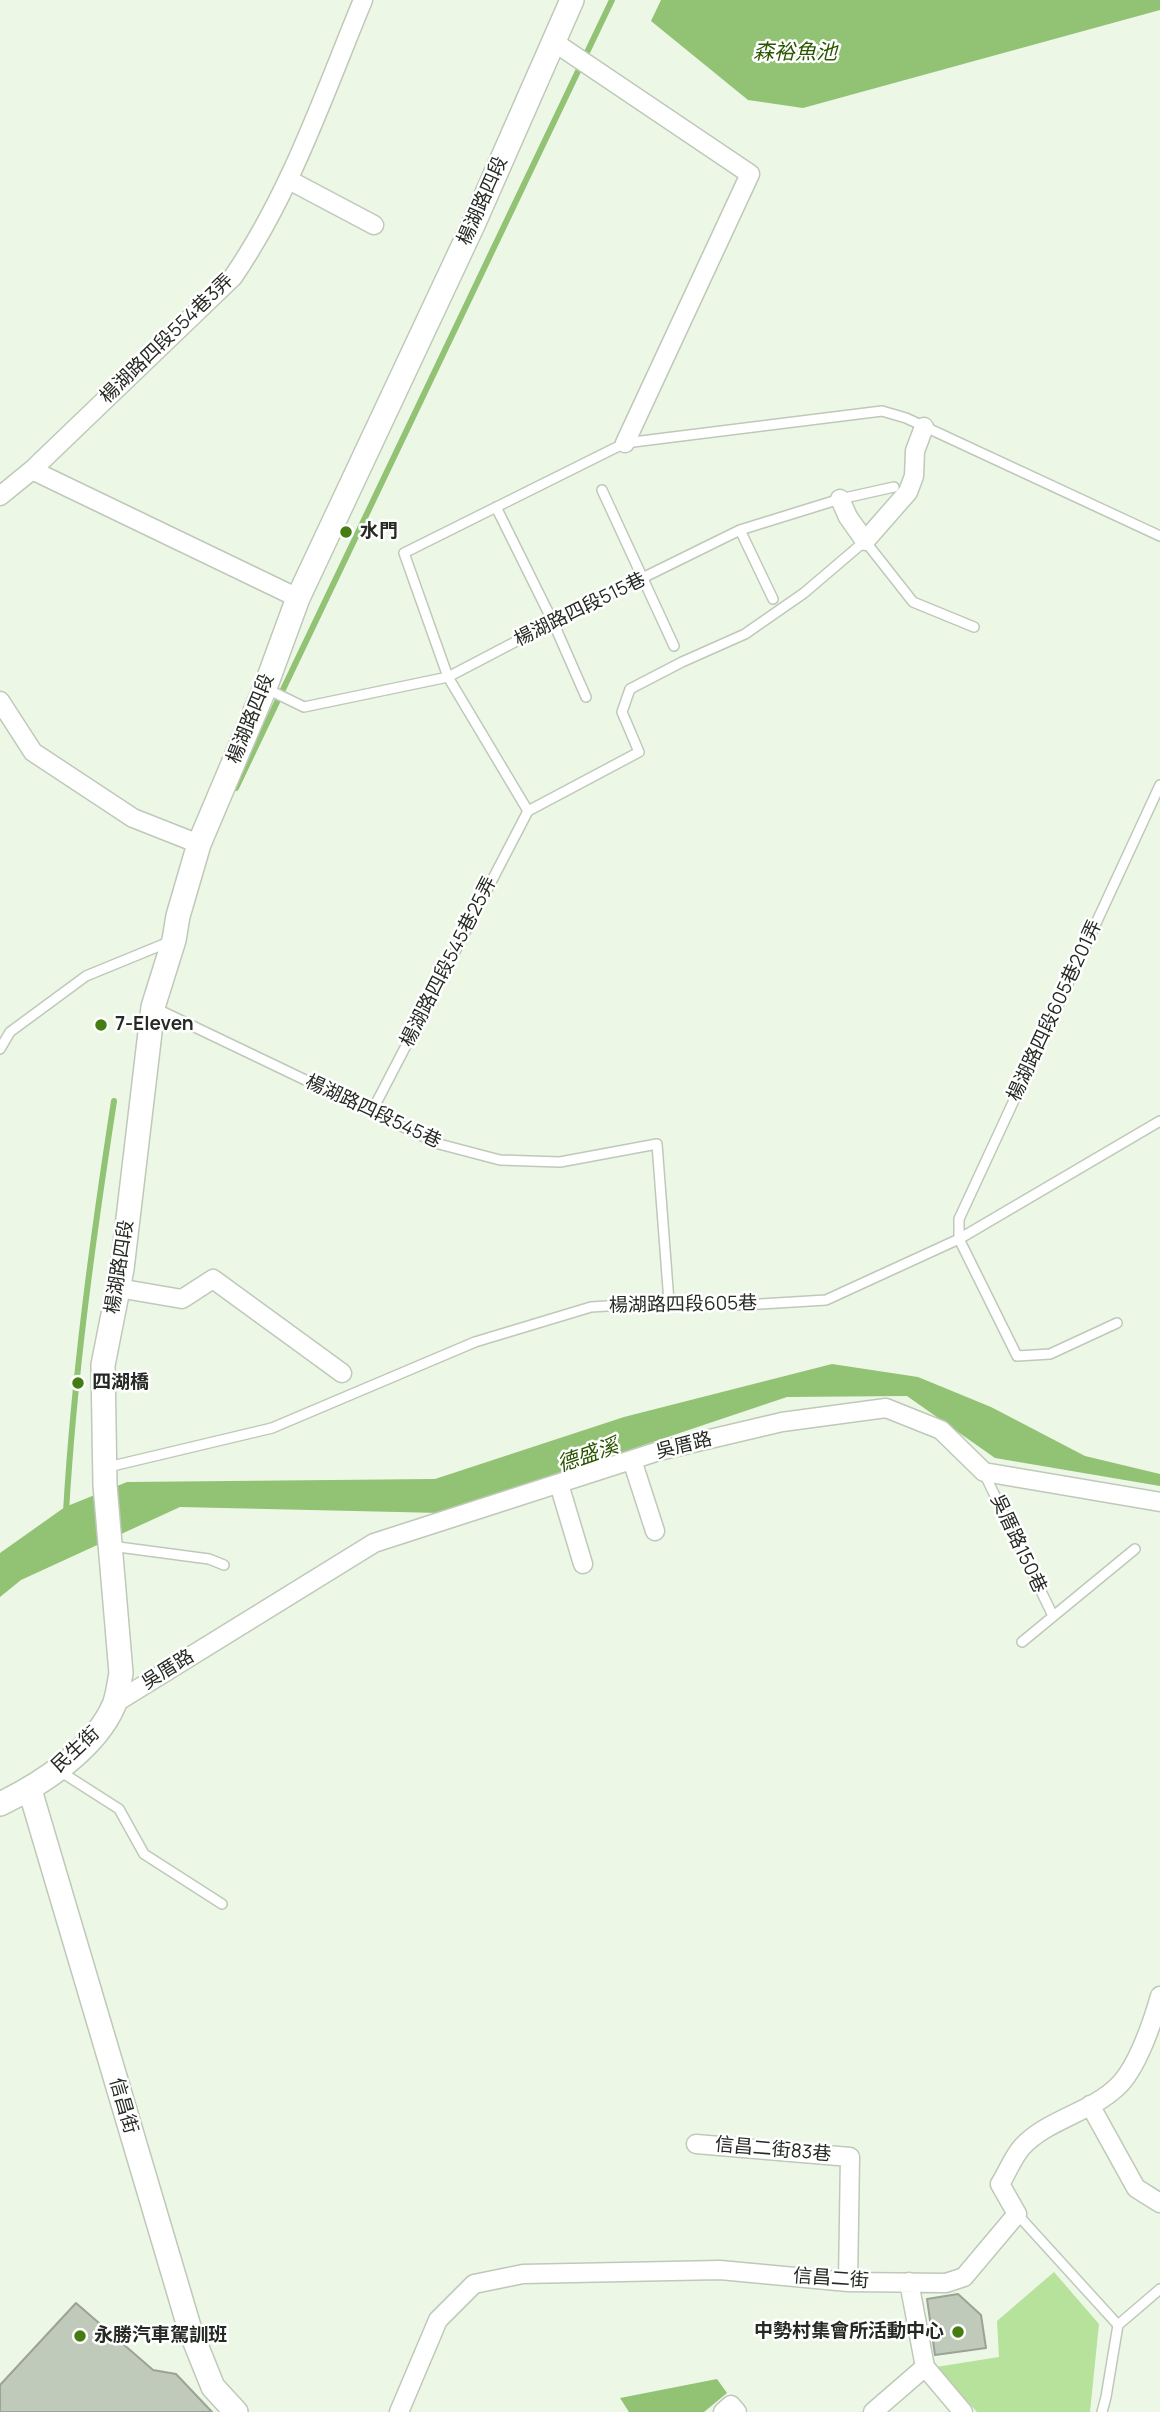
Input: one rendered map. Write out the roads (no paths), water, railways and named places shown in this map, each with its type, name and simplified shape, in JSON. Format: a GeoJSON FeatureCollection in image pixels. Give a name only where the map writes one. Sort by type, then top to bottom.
{"type":"FeatureCollection","features":[{"type":"Feature","properties":{"kind":"street","name":"楊湖路四段554巷3弄"},"geometry":{"type":"LineString","coordinates":[[0,496],[32,470],[233,276],[258,240],[289,180],[363,0]]}},
{"type":"Feature","properties":{"kind":"street","name":"楊湖路四段"},"geometry":{"type":"LineString","coordinates":[[105,1477],[103,1365],[118,1288],[153,1007],[199,844],[265,688],[298,598],[473,225],[563,48],[572,0]]}},
{"type":"Feature","properties":{"kind":"street"},"geometry":{"type":"LineString","coordinates":[[563,48],[750,174],[625,443]]}},
{"type":"Feature","properties":{"kind":"street"},"geometry":{"type":"LineString","coordinates":[[289,180],[374,225]]}},
{"type":"Feature","properties":{"kind":"street"},"geometry":{"type":"LineString","coordinates":[[840,499],[848,517],[865,541],[908,492],[914,476],[915,451],[924,427]]}},
{"type":"Feature","properties":{"kind":"street"},"geometry":{"type":"LineString","coordinates":[[32,470],[298,598]]}},
{"type":"Feature","properties":{"kind":"street"},"geometry":{"type":"LineString","coordinates":[[0,701],[33,752],[133,818],[199,844]]}},
{"type":"Feature","properties":{"kind":"street"},"geometry":{"type":"LineString","coordinates":[[118,1288],[182,1299],[214,1279],[342,1373]]}},
{"type":"Feature","properties":{"kind":"street","name":"吳厝路"},"geometry":{"type":"LineString","coordinates":[[115,1703],[374,1543],[659,1451],[782,1422],[886,1408],[941,1430],[984,1472]]}},
{"type":"Feature","properties":{"kind":"street"},"geometry":{"type":"LineString","coordinates":[[632,1460],[655,1531]]}},
{"type":"Feature","properties":{"kind":"street"},"geometry":{"type":"LineString","coordinates":[[984,1472],[1160,1502]]}},
{"type":"Feature","properties":{"kind":"street"},"geometry":{"type":"LineString","coordinates":[[105,1477],[109,1546]]}},
{"type":"Feature","properties":{"kind":"street"},"geometry":{"type":"LineString","coordinates":[[559,1484],[583,1564]]}},
{"type":"Feature","properties":{"kind":"street","name":"民生街"},"geometry":{"type":"LineString","coordinates":[[0,1804],[30,1790],[57,1769],[102,1728],[115,1703],[121,1673],[109,1546]]}},
{"type":"Feature","properties":{"kind":"street","name":"信昌街"},"geometry":{"type":"LineString","coordinates":[[30,1790],[190,2330],[213,2387],[236,2412]]}},
{"type":"Feature","properties":{"kind":"street"},"geometry":{"type":"LineString","coordinates":[[1017,2214],[1000,2184],[1021,2147],[1052,2124],[1118,2087],[1156,2031],[1160,1996]]}},
{"type":"Feature","properties":{"kind":"street"},"geometry":{"type":"LineString","coordinates":[[1090,2105],[1136,2188],[1160,2203]]}},
{"type":"Feature","properties":{"kind":"street","name":"信昌二街83巷"},"geometry":{"type":"LineString","coordinates":[[696,2144],[850,2157],[848,2282]]}},
{"type":"Feature","properties":{"kind":"street","name":"信昌二街"},"geometry":{"type":"LineString","coordinates":[[399,2412],[438,2320],[474,2284],[523,2274],[720,2270],[848,2282],[946,2283],[964,2277],[1017,2214]]}},
{"type":"Feature","properties":{"kind":"street"},"geometry":{"type":"LineString","coordinates":[[909,2282],[925,2367],[963,2412]]}},
{"type":"Feature","properties":{"kind":"street"},"geometry":{"type":"LineString","coordinates":[[873,2412],[925,2367]]}},
{"type":"Feature","properties":{"kind":"lane"},"geometry":{"type":"LineString","coordinates":[[974,627],[913,602],[865,541],[804,593],[745,634],[630,689],[622,712],[639,752],[528,811],[448,677],[404,553],[625,443],[882,411],[906,418],[1160,536]]}},
{"type":"Feature","properties":{"kind":"lane","name":"楊湖路四段515巷"},"geometry":{"type":"LineString","coordinates":[[265,688],[304,707],[448,677],[740,530],[840,499],[894,487]]}},
{"type":"Feature","properties":{"kind":"lane"},"geometry":{"type":"LineString","coordinates":[[602,490],[674,646]]}},
{"type":"Feature","properties":{"kind":"lane"},"geometry":{"type":"LineString","coordinates":[[496,507],[553,622],[586,697]]}},
{"type":"Feature","properties":{"kind":"lane"},"geometry":{"type":"LineString","coordinates":[[740,530],[773,599]]}},
{"type":"Feature","properties":{"kind":"lane","name":"楊湖路四段605巷201弄"},"geometry":{"type":"LineString","coordinates":[[959,1240],[960,1219],[1160,785]]}},
{"type":"Feature","properties":{"kind":"lane","name":"楊湖路四段545巷25弄"},"geometry":{"type":"LineString","coordinates":[[371,1113],[528,811]]}},
{"type":"Feature","properties":{"kind":"lane"},"geometry":{"type":"LineString","coordinates":[[0,1049],[10,1032],[86,976],[174,940]]}},
{"type":"Feature","properties":{"kind":"lane","name":"楊湖路四段545巷"},"geometry":{"type":"LineString","coordinates":[[153,1007],[439,1144],[500,1160],[560,1162],[657,1144],[669,1302]]}},
{"type":"Feature","properties":{"kind":"lane","name":"楊湖路四段605巷"},"geometry":{"type":"LineString","coordinates":[[105,1477],[272,1428],[475,1342],[591,1307],[669,1302],[744,1305],[826,1300],[959,1240],[1160,1121]]}},
{"type":"Feature","properties":{"kind":"lane"},"geometry":{"type":"LineString","coordinates":[[959,1240],[1017,1356],[1050,1354],[1117,1323]]}},
{"type":"Feature","properties":{"kind":"lane","name":"吳厝路150巷"},"geometry":{"type":"LineString","coordinates":[[984,1472],[1053,1616]]}},
{"type":"Feature","properties":{"kind":"lane"},"geometry":{"type":"LineString","coordinates":[[109,1546],[209,1559],[224,1565]]}},
{"type":"Feature","properties":{"kind":"lane","name":"吳厝路150巷"},"geometry":{"type":"LineString","coordinates":[[1022,1642],[1135,1549]]}},
{"type":"Feature","properties":{"kind":"lane"},"geometry":{"type":"LineString","coordinates":[[57,1769],[119,1809],[144,1854],[222,1904]]}},
{"type":"Feature","properties":{"kind":"lane"},"geometry":{"type":"LineString","coordinates":[[1017,2214],[1118,2325]]}},
{"type":"Feature","properties":{"kind":"lane"},"geometry":{"type":"LineString","coordinates":[[1102,2412],[1118,2325],[1160,2289]]}},
{"type":"Feature","properties":{"kind":"water","name":"森裕魚池"},"geometry":{"type":"Polygon","coordinates":[[[661,0],[1160,0],[1160,10],[803,108],[748,100],[651,21],[661,0]]]}},
{"type":"Feature","properties":{"kind":"water","name":"德盛溪"},"geometry":{"type":"Polygon","coordinates":[[[832,1364],[918,1377],[991,1407],[1085,1456],[1160,1474],[1160,1486],[995,1458],[907,1396],[787,1397],[441,1513],[180,1507],[21,1580],[0,1597],[0,1553],[65,1507],[127,1482],[435,1479],[624,1417],[832,1364]]]}},
{"type":"Feature","properties":{"kind":"water"},"geometry":{"type":"Polygon","coordinates":[[[717,2379],[727,2393],[704,2412],[629,2412],[620,2398],[717,2379]]]}},
{"type":"Feature","properties":{"kind":"waterway"},"geometry":{"type":"LineString","coordinates":[[236,788],[612,0]]}},
{"type":"Feature","properties":{"kind":"waterway"},"geometry":{"type":"LineString","coordinates":[[66,1512],[85,1306],[114,1101]]}},
{"type":"Feature","properties":{"kind":"place","name":"水門"},"geometry":{"type":"Point","coordinates":[346,532]}},
{"type":"Feature","properties":{"kind":"place","name":"7-Eleven"},"geometry":{"type":"Point","coordinates":[101,1025]}},
{"type":"Feature","properties":{"kind":"place","name":"四湖橋"},"geometry":{"type":"Point","coordinates":[78,1383]}},
{"type":"Feature","properties":{"kind":"place","name":"中勢村集會所活動中心"},"geometry":{"type":"Point","coordinates":[958,2332]}},
{"type":"Feature","properties":{"kind":"place","name":"永勝汽車駕訓班"},"geometry":{"type":"Point","coordinates":[80,2336]}}]}
